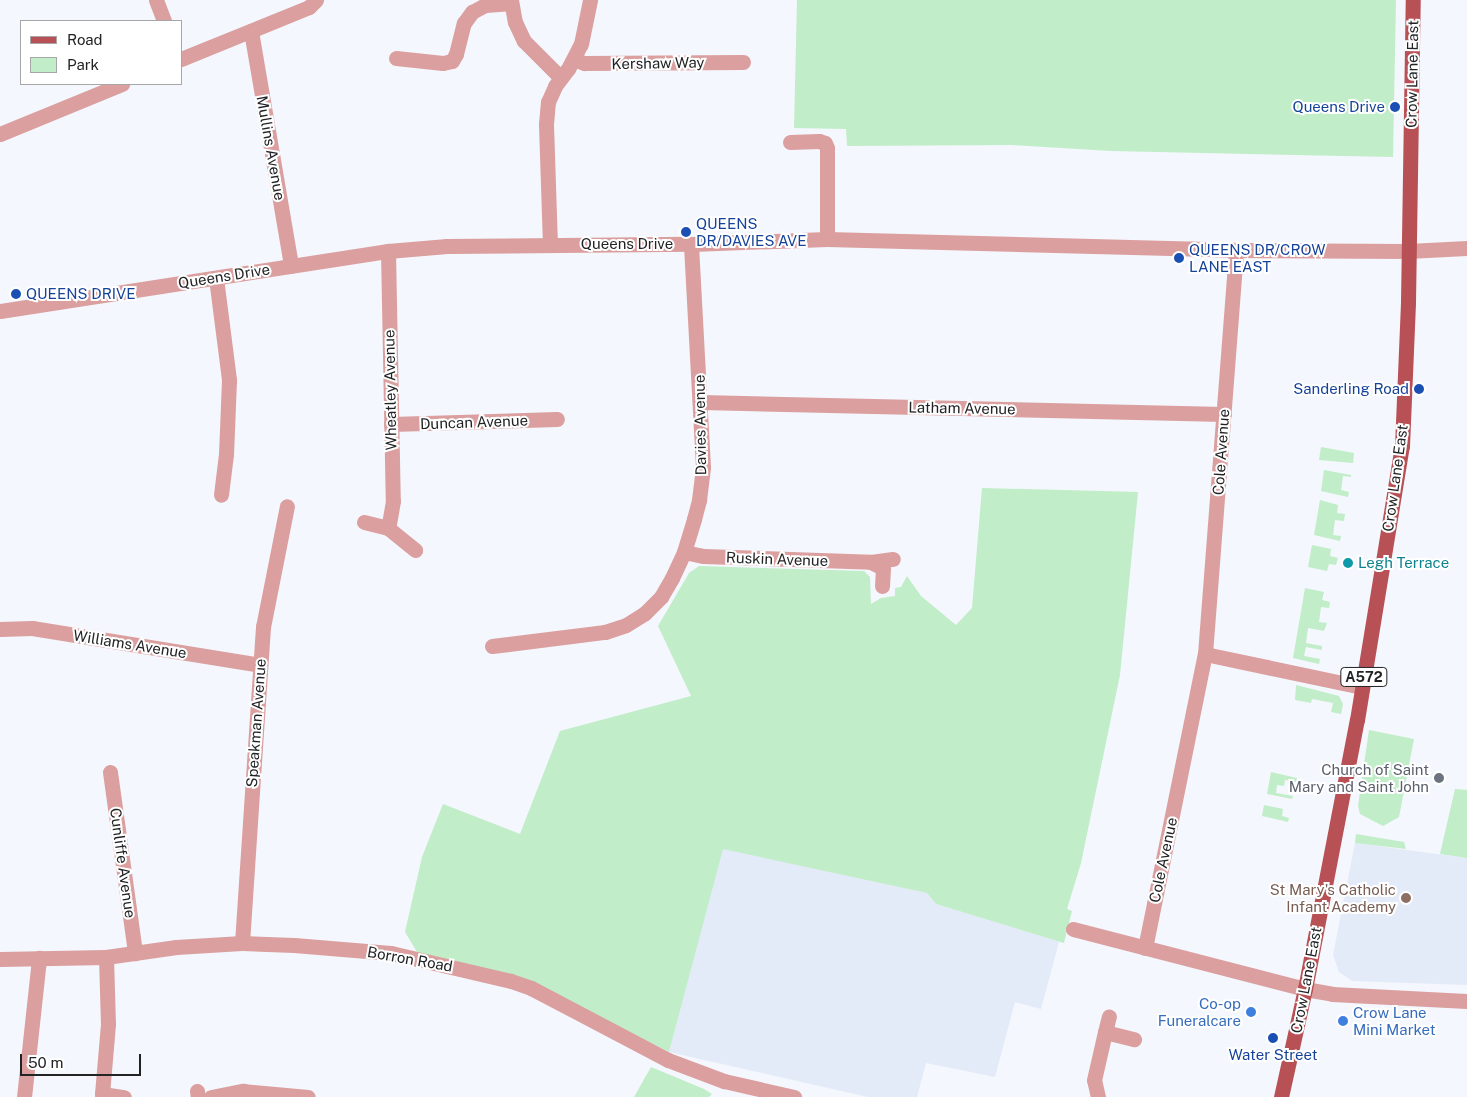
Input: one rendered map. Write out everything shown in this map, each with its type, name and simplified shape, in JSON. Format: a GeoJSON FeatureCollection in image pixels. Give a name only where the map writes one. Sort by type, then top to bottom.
{"type":"FeatureCollection","features":[{"type":"Feature","properties":{"kind":"main road","name":"Crow Lane East"},"geometry":{"type":"LineString","coordinates":[[1281,1097],[1305,989],[1362,687],[1402,446],[1407,361],[1413,0]]}},
{"type":"Feature","properties":{"kind":"street"},"geometry":{"type":"LineString","coordinates":[[156,0],[164,20]]}},
{"type":"Feature","properties":{"kind":"street"},"geometry":{"type":"LineString","coordinates":[[550,245],[546,113],[552,94],[574,59],[587,23],[590,0]]}},
{"type":"Feature","properties":{"kind":"street"},"geometry":{"type":"LineString","coordinates":[[396,58],[444,63],[452,61],[456,54],[464,23],[472,12],[485,6],[511,2],[515,22],[524,41],[561,78]]}},
{"type":"Feature","properties":{"kind":"street"},"geometry":{"type":"LineString","coordinates":[[182,59],[313,4]]}},
{"type":"Feature","properties":{"kind":"street","name":"Mullins Avenue"},"geometry":{"type":"LineString","coordinates":[[251,31],[290,266]]}},
{"type":"Feature","properties":{"kind":"street","name":"Kershaw Way"},"geometry":{"type":"LineString","coordinates":[[574,59],[584,63],[743,62]]}},
{"type":"Feature","properties":{"kind":"street"},"geometry":{"type":"LineString","coordinates":[[0,134],[120,85]]}},
{"type":"Feature","properties":{"kind":"street"},"geometry":{"type":"LineString","coordinates":[[790,142],[819,141],[824,143],[827,148],[828,239]]}},
{"type":"Feature","properties":{"kind":"street","name":"Queens Drive"},"geometry":{"type":"LineString","coordinates":[[0,312],[388,251],[446,246],[691,244],[828,239],[1236,250],[1408,251]]}},
{"type":"Feature","properties":{"kind":"street","name":"Davies Avenue"},"geometry":{"type":"LineString","coordinates":[[492,646],[605,632],[626,625],[645,613],[661,597],[684,552],[699,500],[703,467],[691,244]]}},
{"type":"Feature","properties":{"kind":"street"},"geometry":{"type":"LineString","coordinates":[[1408,251],[1467,248]]}},
{"type":"Feature","properties":{"kind":"street","name":"Cole Avenue"},"geometry":{"type":"LineString","coordinates":[[1145,948],[1205,654],[1236,250]]}},
{"type":"Feature","properties":{"kind":"street","name":"Wheatley Avenue"},"geometry":{"type":"LineString","coordinates":[[388,251],[393,501],[388,528]]}},
{"type":"Feature","properties":{"kind":"street"},"geometry":{"type":"LineString","coordinates":[[216,278],[229,380],[226,454],[221,495]]}},
{"type":"Feature","properties":{"kind":"street","name":"Latham Avenue"},"geometry":{"type":"LineString","coordinates":[[701,402],[1224,414]]}},
{"type":"Feature","properties":{"kind":"street","name":"Duncan Avenue"},"geometry":{"type":"LineString","coordinates":[[391,424],[557,419]]}},
{"type":"Feature","properties":{"kind":"street","name":"Speakman Avenue"},"geometry":{"type":"LineString","coordinates":[[242,943],[260,665],[266,605],[287,506]]}},
{"type":"Feature","properties":{"kind":"street"},"geometry":{"type":"LineString","coordinates":[[364,522],[388,528],[415,550]]}},
{"type":"Feature","properties":{"kind":"street","name":"Ruskin Avenue"},"geometry":{"type":"LineString","coordinates":[[684,552],[703,556],[871,562],[893,559]]}},
{"type":"Feature","properties":{"kind":"street"},"geometry":{"type":"LineString","coordinates":[[871,562],[883,568],[882,586]]}},
{"type":"Feature","properties":{"kind":"street","name":"Williams Avenue"},"geometry":{"type":"LineString","coordinates":[[0,629],[32,628],[260,665]]}},
{"type":"Feature","properties":{"kind":"street"},"geometry":{"type":"LineString","coordinates":[[1205,654],[1362,687]]}},
{"type":"Feature","properties":{"kind":"street","name":"Cunliffe Avenue"},"geometry":{"type":"LineString","coordinates":[[110,772],[135,953]]}},
{"type":"Feature","properties":{"kind":"street"},"geometry":{"type":"LineString","coordinates":[[1073,929],[1305,989],[1332,994],[1467,1001]]}},
{"type":"Feature","properties":{"kind":"street","name":"Borron Road"},"geometry":{"type":"LineString","coordinates":[[0,959],[106,956],[176,947],[242,943],[391,953],[511,981],[531,988],[668,1060],[724,1082],[794,1097]]}},
{"type":"Feature","properties":{"kind":"street"},"geometry":{"type":"LineString","coordinates":[[106,956],[108,1024],[101,1095],[124,1097]]}},
{"type":"Feature","properties":{"kind":"street"},"geometry":{"type":"LineString","coordinates":[[24,1097],[38,958]]}},
{"type":"Feature","properties":{"kind":"street"},"geometry":{"type":"LineString","coordinates":[[1098,1097],[1094,1080],[1109,1016]]}},
{"type":"Feature","properties":{"kind":"street"},"geometry":{"type":"LineString","coordinates":[[1105,1032],[1134,1039]]}},
{"type":"Feature","properties":{"kind":"street"},"geometry":{"type":"LineString","coordinates":[[211,1097],[243,1091],[308,1097]]}},
{"type":"Feature","properties":{"kind":"shaded area","name":"St Mary's Catholic Infant Academy"},"geometry":{"type":"Polygon","coordinates":[[[1355,843],[1467,858],[1467,985],[1352,981],[1339,972],[1333,955],[1355,843]]]}},
{"type":"Feature","properties":{"kind":"shaded area"},"geometry":{"type":"Polygon","coordinates":[[[722,848],[927,893],[936,904],[1064,943],[1059,942],[1041,1009],[1015,1002],[995,1077],[926,1063],[917,1097],[868,1097],[669,1052],[722,848]]]}},
{"type":"Feature","properties":{"kind":"green space"},"geometry":{"type":"Polygon","coordinates":[[[797,0],[1396,0],[1393,157],[1111,151],[1011,145],[847,146],[846,129],[794,128],[797,0]]]}},
{"type":"Feature","properties":{"kind":"green space"},"geometry":{"type":"Polygon","coordinates":[[[1321,447],[1354,453],[1353,463],[1319,460],[1321,447]]]}},
{"type":"Feature","properties":{"kind":"green space"},"geometry":{"type":"Polygon","coordinates":[[[1324,470],[1351,475],[1351,477],[1343,476],[1341,490],[1349,492],[1348,497],[1321,491],[1324,470]]]}},
{"type":"Feature","properties":{"kind":"green space"},"geometry":{"type":"Polygon","coordinates":[[[982,488],[1138,492],[1120,675],[1081,863],[1067,909],[1072,911],[1064,943],[936,904],[927,893],[723,849],[669,1052],[592,1013],[417,952],[405,932],[422,857],[443,804],[520,834],[560,731],[691,696],[658,626],[689,573],[699,566],[864,571],[870,577],[871,604],[881,598],[895,596],[895,588],[901,587],[907,576],[921,596],[956,625],[972,608],[982,488]]]}},
{"type":"Feature","properties":{"kind":"green space"},"geometry":{"type":"Polygon","coordinates":[[[1320,500],[1338,505],[1337,513],[1345,514],[1344,521],[1335,520],[1333,535],[1341,536],[1340,541],[1314,535],[1320,500]]]}},
{"type":"Feature","properties":{"kind":"green space"},"geometry":{"type":"Polygon","coordinates":[[[1312,545],[1331,549],[1330,556],[1338,558],[1336,565],[1329,564],[1327,571],[1308,567],[1312,545]]]}},
{"type":"Feature","properties":{"kind":"green space"},"geometry":{"type":"Polygon","coordinates":[[[1305,588],[1324,592],[1322,600],[1330,602],[1329,608],[1321,607],[1319,622],[1327,623],[1324,631],[1308,628],[1306,643],[1322,646],[1322,650],[1306,647],[1304,656],[1320,659],[1319,664],[1293,658],[1305,588]]]}},
{"type":"Feature","properties":{"kind":"green space"},"geometry":{"type":"Polygon","coordinates":[[[1296,685],[1339,696],[1343,704],[1341,714],[1331,712],[1333,703],[1312,699],[1311,703],[1295,700],[1296,685]]]}},
{"type":"Feature","properties":{"kind":"green space"},"geometry":{"type":"Polygon","coordinates":[[[1369,730],[1414,739],[1399,817],[1383,826],[1360,814],[1358,806],[1369,730]]]}},
{"type":"Feature","properties":{"kind":"green space"},"geometry":{"type":"Polygon","coordinates":[[[1271,772],[1297,778],[1296,782],[1285,780],[1284,786],[1277,785],[1276,793],[1293,796],[1292,799],[1267,794],[1271,772]]]}},
{"type":"Feature","properties":{"kind":"green space"},"geometry":{"type":"Polygon","coordinates":[[[1455,789],[1467,790],[1467,858],[1440,854],[1455,789]]]}},
{"type":"Feature","properties":{"kind":"green space"},"geometry":{"type":"Polygon","coordinates":[[[1264,805],[1283,809],[1282,816],[1289,818],[1288,822],[1262,816],[1264,805]]]}},
{"type":"Feature","properties":{"kind":"green space"},"geometry":{"type":"Polygon","coordinates":[[[1356,834],[1404,842],[1406,849],[1355,843],[1356,834]]]}},
{"type":"Feature","properties":{"kind":"green space"},"geometry":{"type":"Polygon","coordinates":[[[651,1067],[712,1094],[709,1097],[634,1097],[651,1067]]]}},
{"type":"Feature","properties":{"kind":"place","name":"Queens Drive"},"geometry":{"type":"Point","coordinates":[1395,107]}},
{"type":"Feature","properties":{"kind":"place","name":"QUEENS DR/DAVIES AVE"},"geometry":{"type":"Point","coordinates":[686,232]}},
{"type":"Feature","properties":{"kind":"place","name":"QUEENS DR/CROW LANE EAST"},"geometry":{"type":"Point","coordinates":[1179,258]}},
{"type":"Feature","properties":{"kind":"place","name":"QUEENS DRIVE"},"geometry":{"type":"Point","coordinates":[16,294]}},
{"type":"Feature","properties":{"kind":"place","name":"Sanderling Road"},"geometry":{"type":"Point","coordinates":[1419,389]}},
{"type":"Feature","properties":{"kind":"place","name":"Legh Terrace"},"geometry":{"type":"Point","coordinates":[1348,563]}},
{"type":"Feature","properties":{"kind":"place","name":"Church of Saint Mary and Saint John"},"geometry":{"type":"Point","coordinates":[1439,778]}},
{"type":"Feature","properties":{"kind":"place","name":"St Mary's Catholic Infant Academy"},"geometry":{"type":"Point","coordinates":[1406,898]}},
{"type":"Feature","properties":{"kind":"place","name":"Co-op Funeralcare"},"geometry":{"type":"Point","coordinates":[1251,1012]}},
{"type":"Feature","properties":{"kind":"place","name":"Crow Lane Mini Market"},"geometry":{"type":"Point","coordinates":[1343,1021]}},
{"type":"Feature","properties":{"kind":"place","name":"Water Street"},"geometry":{"type":"Point","coordinates":[1273,1038]}}]}
